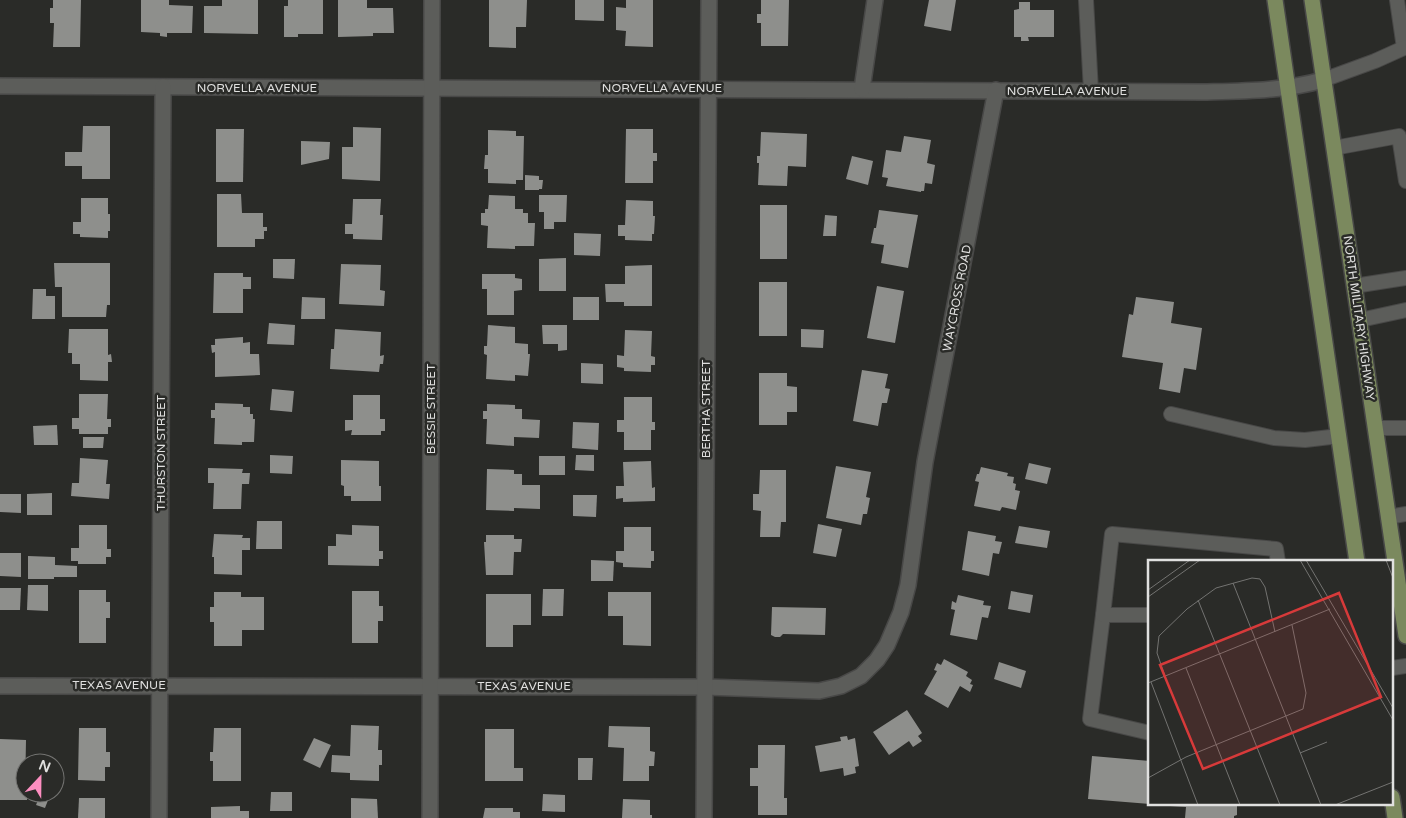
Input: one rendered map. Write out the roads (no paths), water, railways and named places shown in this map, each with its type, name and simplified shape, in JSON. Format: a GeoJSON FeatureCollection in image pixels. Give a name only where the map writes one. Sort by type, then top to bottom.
{"type":"FeatureCollection","features":[{"type":"Feature","properties":{"kind":"main road"},"geometry":{"type":"LineString","coordinates":[[1275,0],[1357,560]]}},
{"type":"Feature","properties":{"kind":"main road","name":"NORTH MILITARY HIGHWAY"},"geometry":{"type":"LineString","coordinates":[[1312,0],[1388,517],[1404,602],[1406,636]]}},
{"type":"Feature","properties":{"kind":"street","name":"BESSIE STREET"},"geometry":{"type":"LineString","coordinates":[[430,818],[432,0]]}},
{"type":"Feature","properties":{"kind":"street","name":"BERTHA STREET"},"geometry":{"type":"LineString","coordinates":[[704,818],[709,0]]}},
{"type":"Feature","properties":{"kind":"street"},"geometry":{"type":"LineString","coordinates":[[862,90],[875,0]]}},
{"type":"Feature","properties":{"kind":"street","name":"NORVELLA AVENUE"},"geometry":{"type":"LineString","coordinates":[[0,86],[1203,92],[1260,91],[1324,80]]}},
{"type":"Feature","properties":{"kind":"street","name":"THURSTON STREET"},"geometry":{"type":"LineString","coordinates":[[159,818],[163,87]]}},
{"type":"Feature","properties":{"kind":"street","name":"WAYCROSS ROAD"},"geometry":{"type":"LineString","coordinates":[[919,506],[996,90]]}},
{"type":"Feature","properties":{"kind":"street","name":"TEXAS AVENUE"},"geometry":{"type":"LineString","coordinates":[[0,686],[705,687],[820,691],[841,686],[861,676],[877,660],[887,645],[908,586],[919,506]]}},
{"type":"Feature","properties":{"kind":"lane"},"geometry":{"type":"LineString","coordinates":[[1086,0],[1091,91]]}},
{"type":"Feature","properties":{"kind":"lane"},"geometry":{"type":"LineString","coordinates":[[1324,80],[1405,48],[1397,0]]}},
{"type":"Feature","properties":{"kind":"lane"},"geometry":{"type":"LineString","coordinates":[[1334,148],[1399,136],[1406,180]]}},
{"type":"Feature","properties":{"kind":"lane"},"geometry":{"type":"LineString","coordinates":[[1354,286],[1406,278]]}},
{"type":"Feature","properties":{"kind":"lane"},"geometry":{"type":"LineString","coordinates":[[1360,320],[1406,310]]}},
{"type":"Feature","properties":{"kind":"lane"},"geometry":{"type":"LineString","coordinates":[[1171,414],[1274,438],[1304,440],[1338,436]]}},
{"type":"Feature","properties":{"kind":"lane"},"geometry":{"type":"LineString","coordinates":[[1375,428],[1406,428]]}},
{"type":"Feature","properties":{"kind":"lane"},"geometry":{"type":"LineString","coordinates":[[1388,517],[1406,514]]}},
{"type":"Feature","properties":{"kind":"lane"},"geometry":{"type":"LineString","coordinates":[[1148,733],[1090,719],[1112,534],[1276,549],[1278,560]]}},
{"type":"Feature","properties":{"kind":"lane"},"geometry":{"type":"LineString","coordinates":[[1102,615],[1148,615]]}}]}
